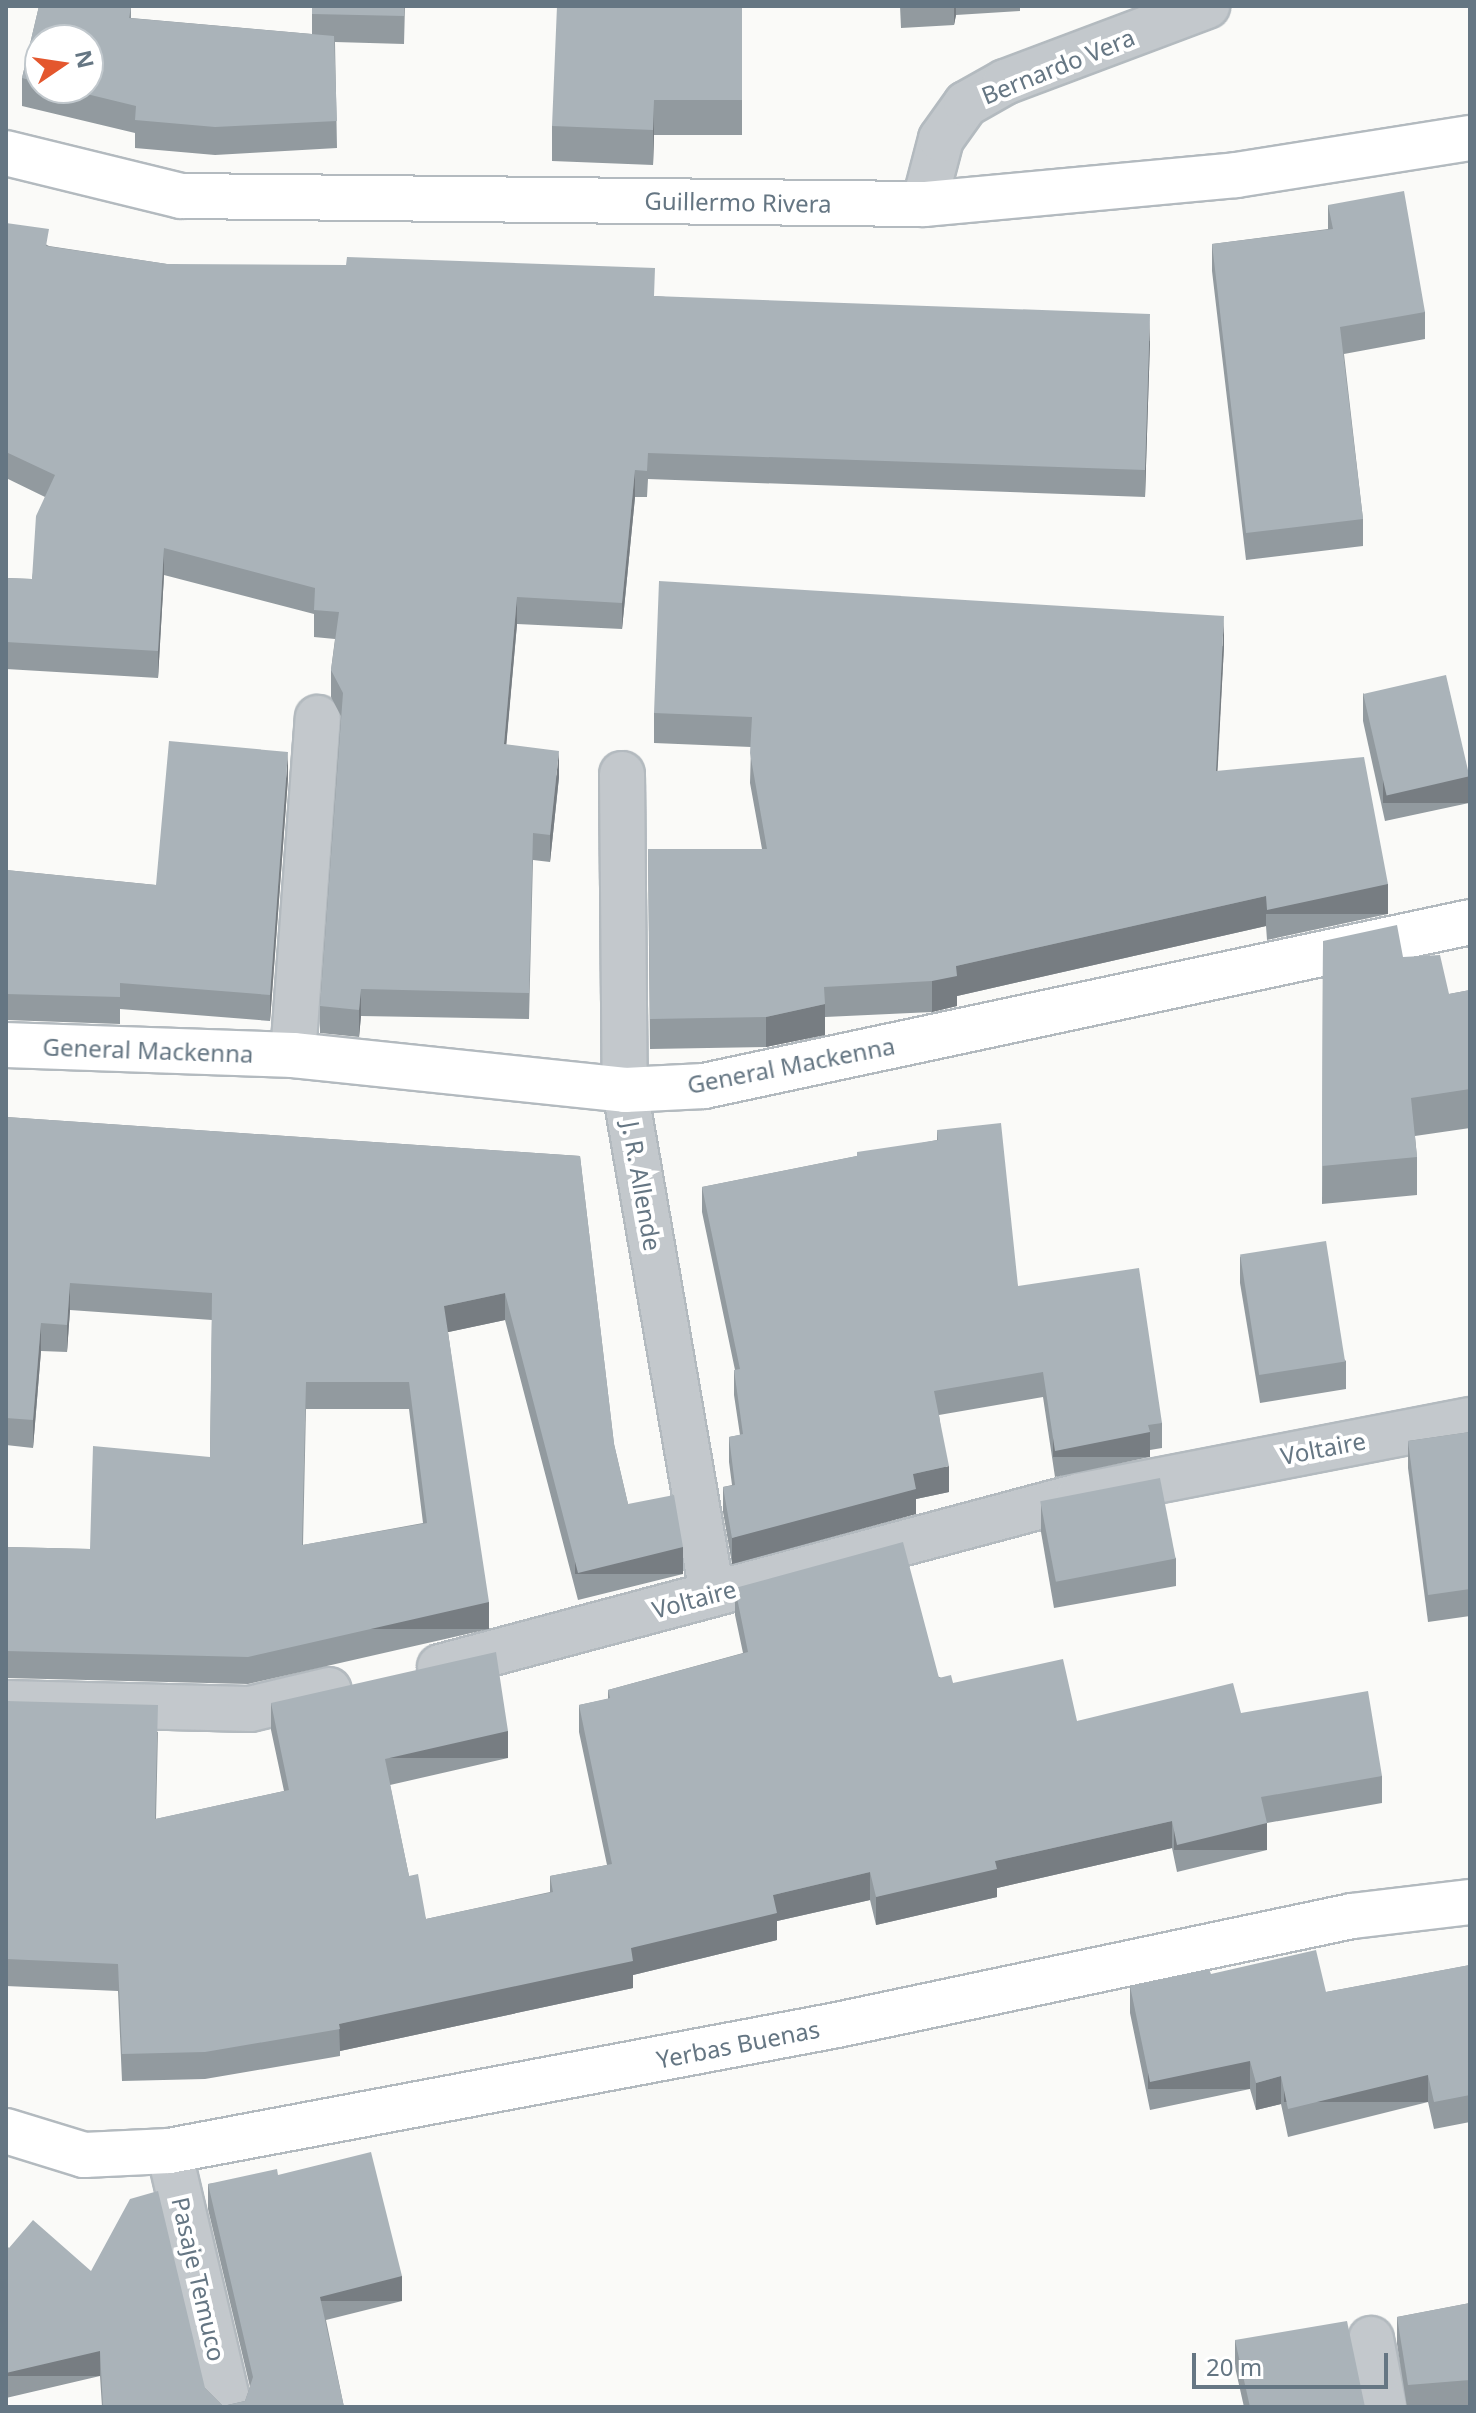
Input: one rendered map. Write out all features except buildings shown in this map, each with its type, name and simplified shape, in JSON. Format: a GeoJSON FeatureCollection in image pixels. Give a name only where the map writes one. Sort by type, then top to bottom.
{"type":"FeatureCollection","features":[{"type":"Feature","properties":{"kind":"street","name":"Bernardo Vera"},"geometry":{"type":"LineString","coordinates":[[924,204],[941,139],[966,104],[1005,82],[1194,8]]}},
{"type":"Feature","properties":{"kind":"street","name":"Guillermo Rivera"},"geometry":{"type":"LineString","coordinates":[[6,153],[181,196],[924,204],[1236,175],[1470,138]]}},
{"type":"Feature","properties":{"kind":"street"},"geometry":{"type":"LineString","coordinates":[[293,1055],[318,718]]}},
{"type":"Feature","properties":{"kind":"street","name":"J. R. Allende"},"geometry":{"type":"LineString","coordinates":[[622,774],[625,1090],[712,1593]]}},
{"type":"Feature","properties":{"kind":"street","name":"General Mackenna"},"geometry":{"type":"LineString","coordinates":[[6,1045],[293,1055],[625,1090],[704,1086],[1470,922]]}},
{"type":"Feature","properties":{"kind":"street","name":"Voltaire"},"geometry":{"type":"LineString","coordinates":[[6,1703],[250,1709],[388,1678],[1079,1496],[1470,1420]]}},
{"type":"Feature","properties":{"kind":"street","name":"Yerbas Buenas"},"geometry":{"type":"LineString","coordinates":[[6,2131],[84,2155],[169,2151],[837,2025],[1352,1916],[1470,1902]]}},
{"type":"Feature","properties":{"kind":"street","name":"Pasaje Temuco"},"geometry":{"type":"LineString","coordinates":[[169,2151],[229,2407]]}},
{"type":"Feature","properties":{"kind":"street"},"geometry":{"type":"LineString","coordinates":[[1371,2339],[1384,2407]]}}]}
